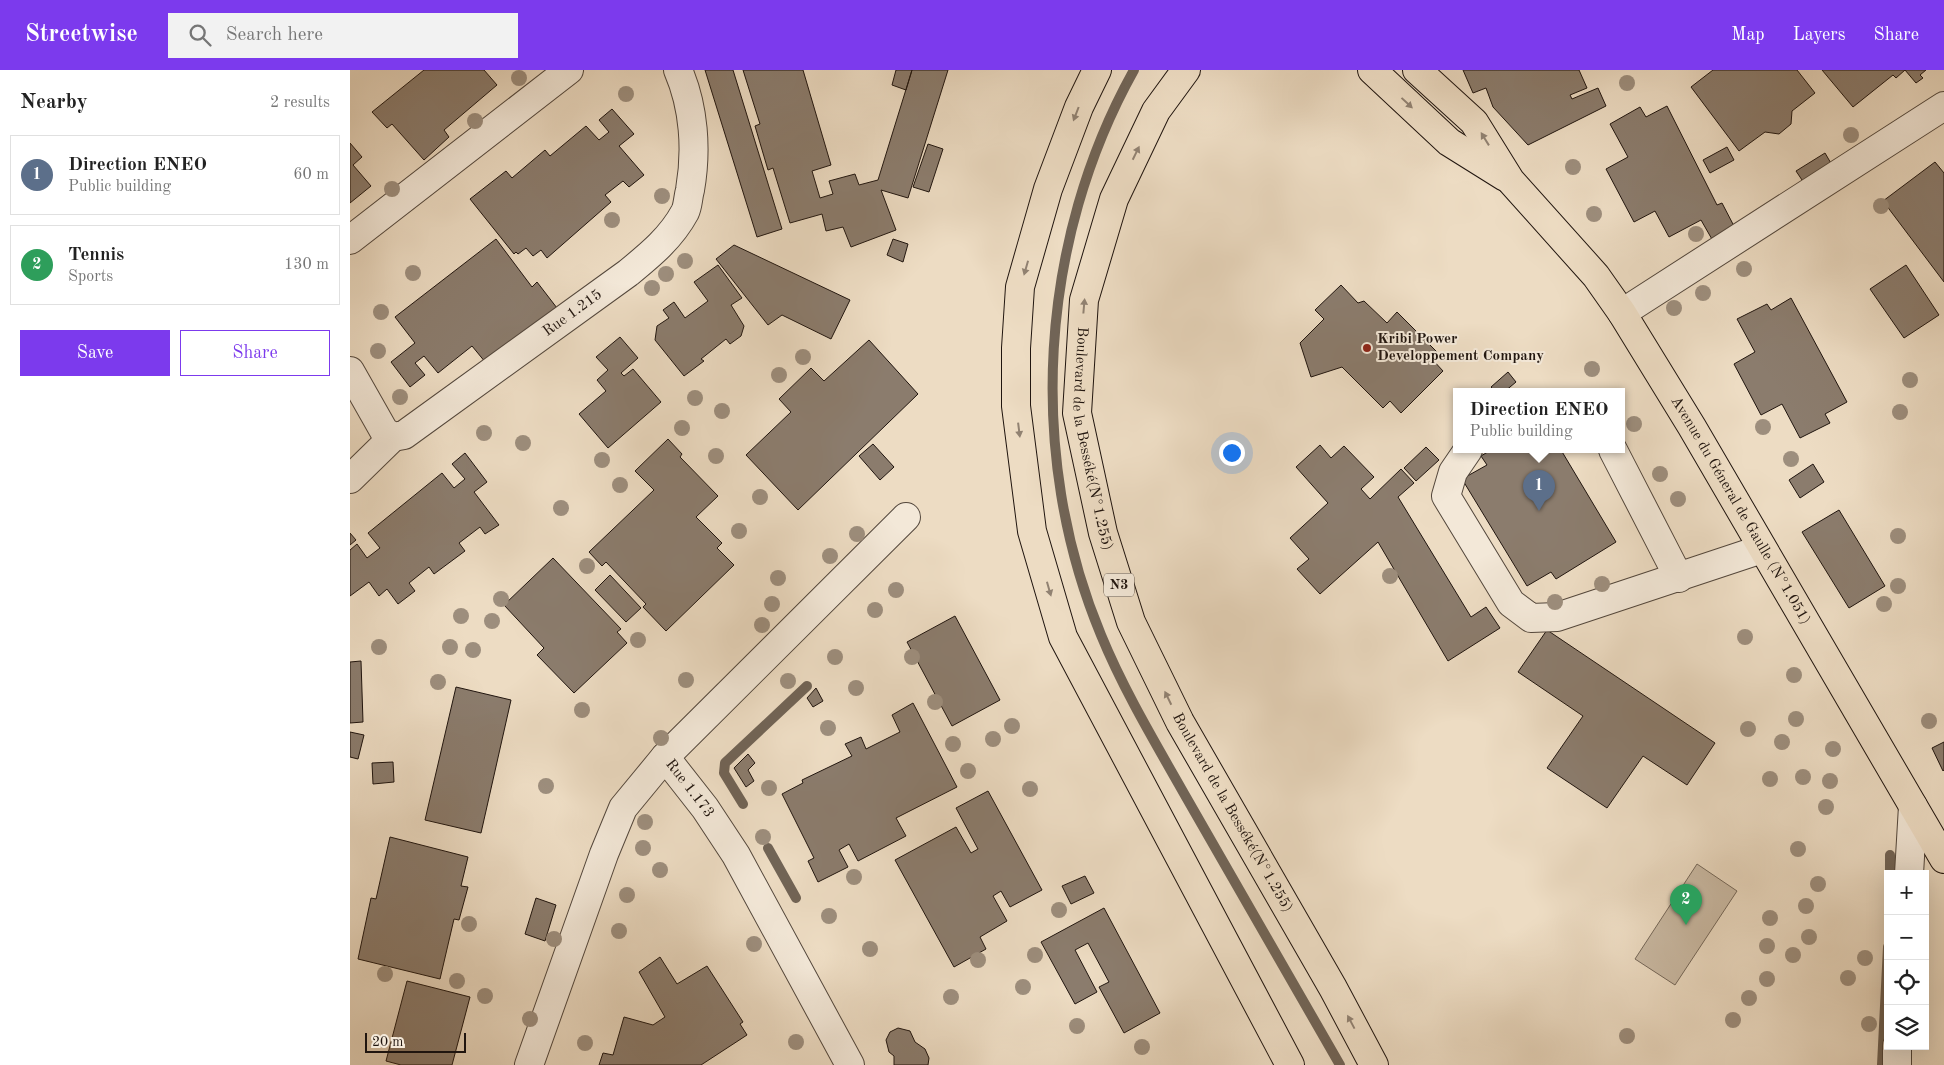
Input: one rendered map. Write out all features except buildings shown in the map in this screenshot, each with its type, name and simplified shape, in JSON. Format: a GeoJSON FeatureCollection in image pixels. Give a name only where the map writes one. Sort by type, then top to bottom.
{"type":"FeatureCollection","features":[{"type":"Feature","properties":{"kind":"main road"},"geometry":{"type":"LineString","coordinates":[[1097,70],[1079,108],[1048,189],[1020,287],[1016,348],[1016,406],[1032,531],[1063,637],[1290,1065]]}},
{"type":"Feature","properties":{"kind":"main road","name":"Avenue du Géneral de Gaulle (N°1.051)"},"geometry":{"type":"LineString","coordinates":[[1372,70],[1449,142],[1510,180]]}},
{"type":"Feature","properties":{"kind":"main road","name":"Avenue du Géneral de Gaulle (N°1.051)"},"geometry":{"type":"LineString","coordinates":[[1417,70],[1474,122],[1510,180],[1596,276],[1622,313],[1944,859]]}},
{"type":"Feature","properties":{"kind":"main road","name":"Boulevard de la Besséké(N°1.255)"},"geometry":{"type":"LineString","coordinates":[[1189,72],[1156,111],[1114,199],[1084,300],[1078,413],[1103,533],[1131,622],[1180,722],[1333,988],[1374,1065]]}},
{"type":"Feature","properties":{"kind":"street"},"geometry":{"type":"LineString","coordinates":[[350,240],[569,70]]}},
{"type":"Feature","properties":{"kind":"street","name":"Rue 1.215"},"geometry":{"type":"LineString","coordinates":[[393,437],[404,436],[628,273],[662,245],[686,211],[694,165],[692,119],[684,84],[678,70]]}},
{"type":"Feature","properties":{"kind":"street"},"geometry":{"type":"LineString","coordinates":[[1622,313],[1944,106]]}},
{"type":"Feature","properties":{"kind":"street"},"geometry":{"type":"LineString","coordinates":[[350,371],[384,431],[393,437],[350,479]]}},
{"type":"Feature","properties":{"kind":"street"},"geometry":{"type":"LineString","coordinates":[[1466,453],[1453,472],[1446,496],[1511,602],[1531,618],[1557,618],[1762,550]]}},
{"type":"Feature","properties":{"kind":"street"},"geometry":{"type":"LineString","coordinates":[[1615,453],[1680,578]]}},
{"type":"Feature","properties":{"kind":"street","name":"Rue 1.173"},"geometry":{"type":"LineString","coordinates":[[850,1065],[736,855],[705,808],[665,757],[906,517]]}},
{"type":"Feature","properties":{"kind":"street"},"geometry":{"type":"LineString","coordinates":[[529,1065],[600,863],[623,808],[665,757]]}},
{"type":"Feature","properties":{"kind":"street"},"geometry":{"type":"LineString","coordinates":[[1908,870],[1913,806]]}},
{"type":"Feature","properties":{"kind":"street"},"geometry":{"type":"LineString","coordinates":[[1897,1050],[1897,1065]]}},
{"type":"Feature","properties":{"kind":"shaded area"},"geometry":{"type":"Polygon","coordinates":[[[1697,864],[1737,891],[1675,985],[1635,959],[1697,864]]]}},
{"type":"Feature","properties":{"kind":"waterway"},"geometry":{"type":"LineString","coordinates":[[1134,70],[1102,136],[1078,205],[1062,276],[1054,349],[1053,422],[1061,495],[1077,566],[1110,656],[1163,757],[1340,1065]]}},
{"type":"Feature","properties":{"kind":"waterway"},"geometry":{"type":"LineString","coordinates":[[743,804],[724,773],[725,763],[807,686]]}},
{"type":"Feature","properties":{"kind":"waterway"},"geometry":{"type":"LineString","coordinates":[[768,848],[796,898]]}},
{"type":"Feature","properties":{"kind":"waterway"},"geometry":{"type":"LineString","coordinates":[[1890,855],[1890,870]]}},
{"type":"Feature","properties":{"kind":"waterway"},"geometry":{"type":"LineString","coordinates":[[1882,1065],[1887,960]]}},
{"type":"Feature","properties":{"kind":"place","name":"Kribi Power Developpement Company"},"geometry":{"type":"Point","coordinates":[1367,348]}},
{"type":"Feature","properties":{"kind":"place","name":"Direction ENEO"},"geometry":{"type":"Point","coordinates":[1539,511]}},
{"type":"Feature","properties":{"kind":"place","name":"Tennis"},"geometry":{"type":"Point","coordinates":[1686,925]}}]}
